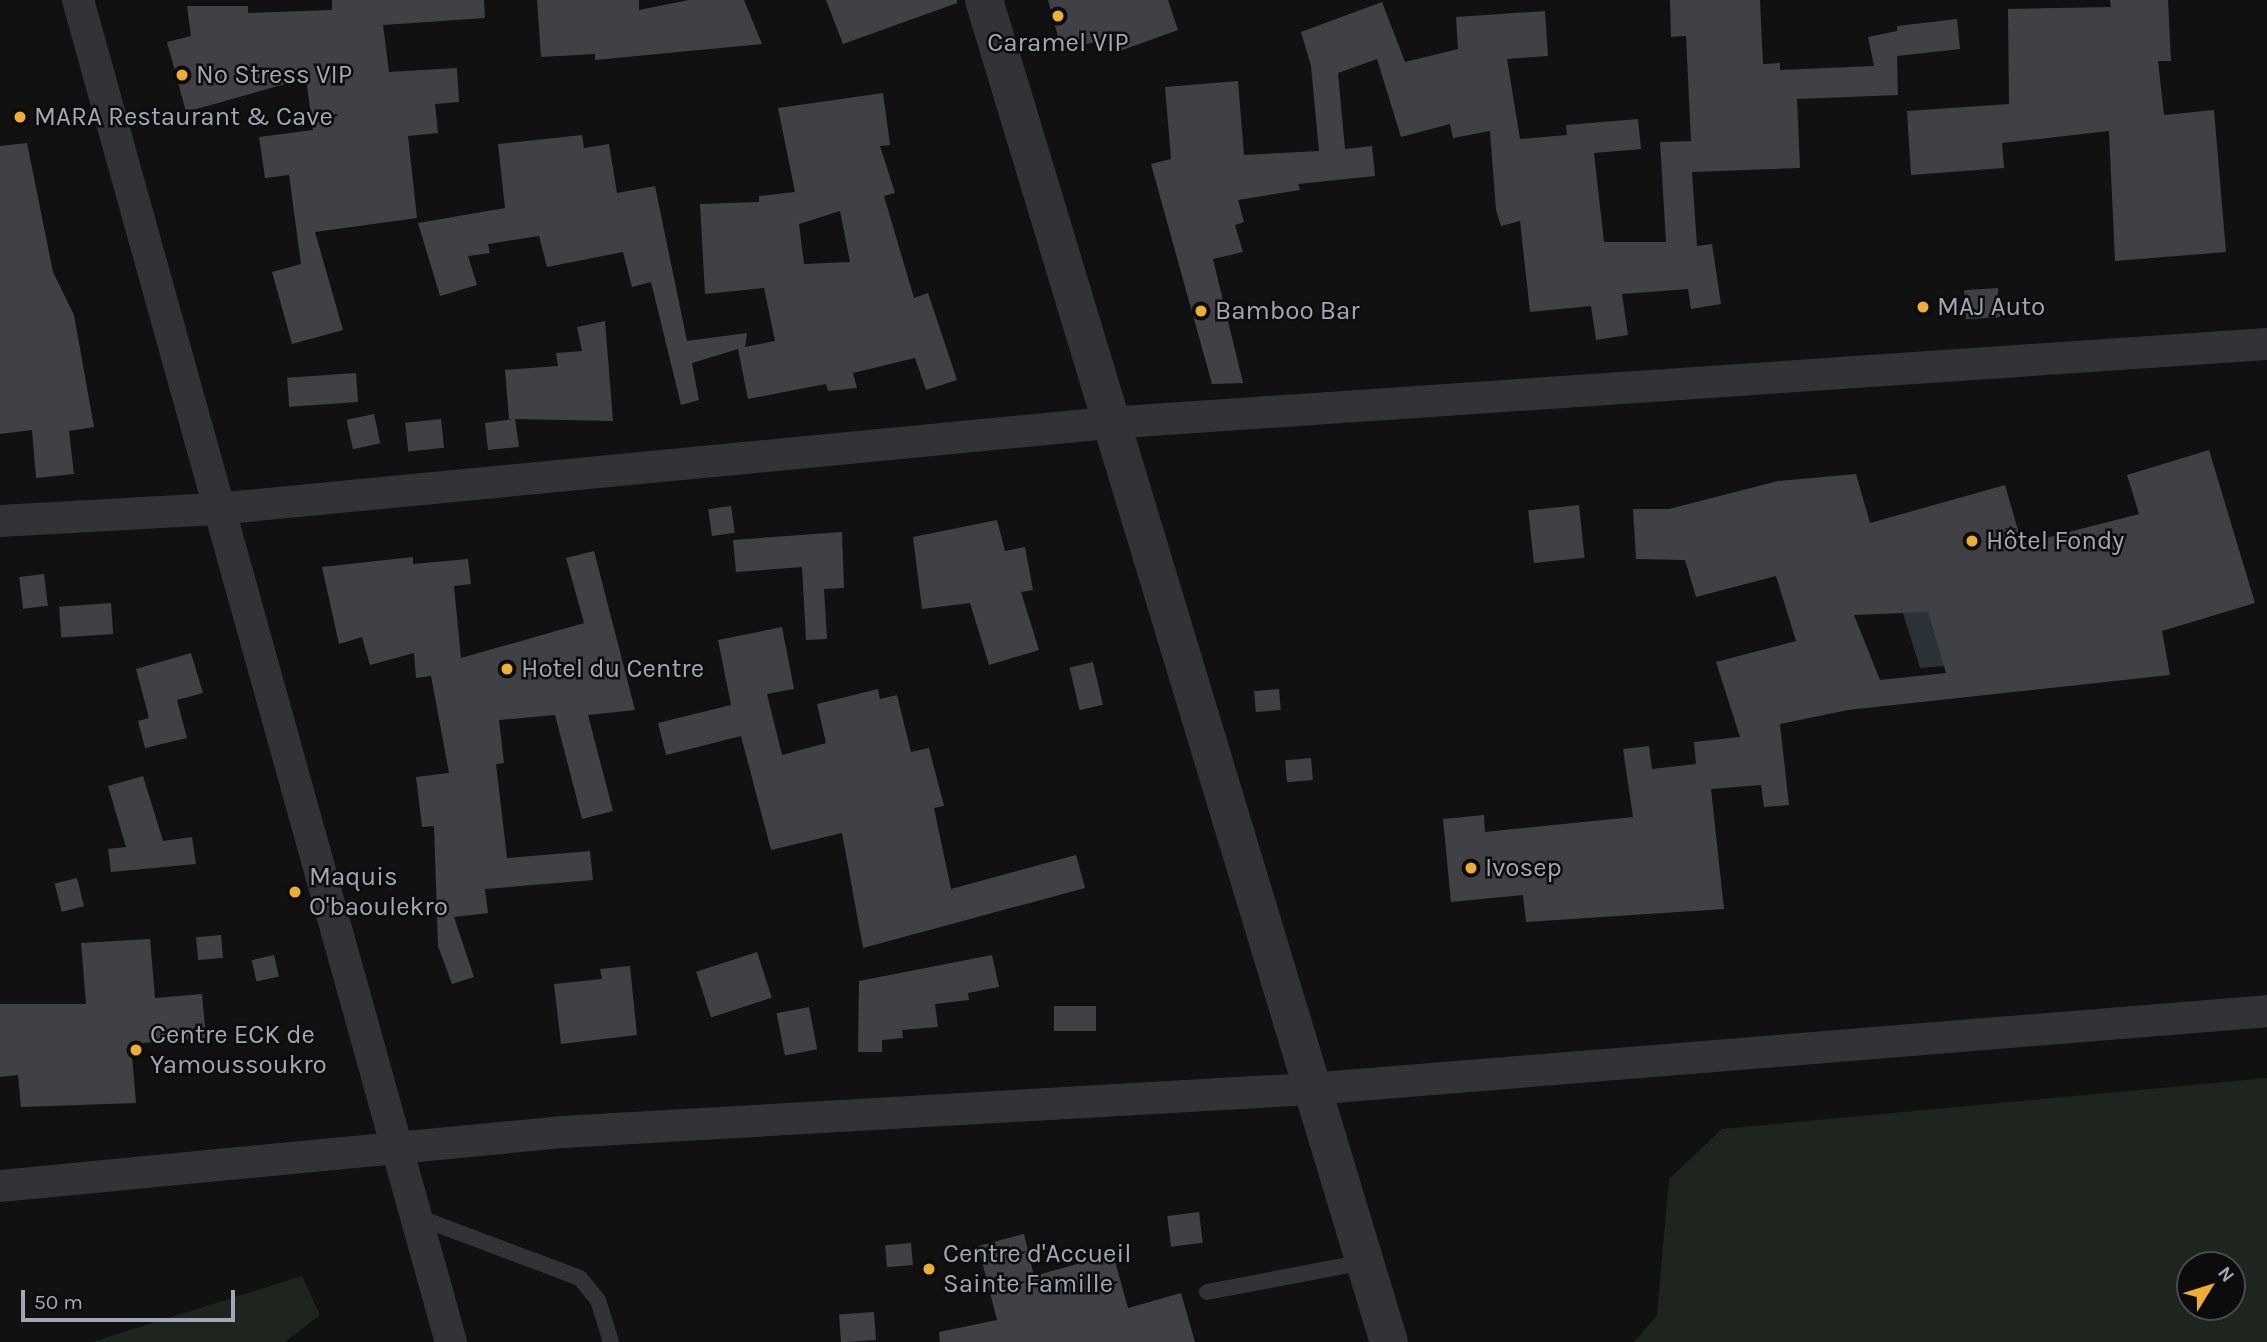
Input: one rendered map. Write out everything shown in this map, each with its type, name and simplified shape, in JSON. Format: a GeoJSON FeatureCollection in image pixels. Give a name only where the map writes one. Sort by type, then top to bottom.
{"type":"FeatureCollection","features":[{"type":"Feature","properties":{"kind":"street"},"geometry":{"type":"LineString","coordinates":[[78,0],[215,509],[451,1342]]}},
{"type":"Feature","properties":{"kind":"street"},"geometry":{"type":"LineString","coordinates":[[984,0],[1108,423],[1309,1089],[1389,1342]]}},
{"type":"Feature","properties":{"kind":"street"},"geometry":{"type":"LineString","coordinates":[[0,521],[215,509],[1108,423],[2267,344]]}},
{"type":"Feature","properties":{"kind":"street"},"geometry":{"type":"LineString","coordinates":[[0,1186],[395,1147],[1309,1089],[2267,1011]]}},
{"type":"Feature","properties":{"kind":"lane"},"geometry":{"type":"LineString","coordinates":[[415,1216],[579,1278],[598,1300],[611,1342]]}},
{"type":"Feature","properties":{"kind":"lane"},"geometry":{"type":"LineString","coordinates":[[1207,1292],[1365,1262]]}},
{"type":"Feature","properties":{"kind":"shaded area"},"geometry":{"type":"Polygon","coordinates":[[[1929,611],[1945,666],[1920,668],[1903,613],[1929,611]]]}},
{"type":"Feature","properties":{"kind":"shaded area"},"geometry":{"type":"Polygon","coordinates":[[[2267,1078],[2267,1342],[1634,1342],[1657,1315],[1669,1179],[1722,1129],[2267,1078]]]}},
{"type":"Feature","properties":{"kind":"shaded area"},"geometry":{"type":"Polygon","coordinates":[[[302,1276],[320,1315],[285,1342],[92,1342],[302,1276]]]}},
{"type":"Feature","properties":{"kind":"building"},"geometry":{"type":"Polygon","coordinates":[[[332,0],[484,0],[485,18],[383,25],[389,72],[457,68],[459,102],[435,104],[438,133],[408,136],[417,218],[315,232],[343,330],[292,344],[272,272],[301,264],[289,175],[265,178],[259,137],[313,130],[306,78],[186,112],[167,42],[191,36],[187,6],[248,6],[248,13],[332,10],[332,0]]]}},
{"type":"Feature","properties":{"kind":"building"},"geometry":{"type":"Polygon","coordinates":[[[537,0],[639,0],[639,10],[689,0],[744,0],[762,44],[595,60],[595,54],[541,57],[537,0]]]}},
{"type":"Feature","properties":{"kind":"building"},"geometry":{"type":"Polygon","coordinates":[[[826,0],[957,0],[957,3],[843,44],[826,0]]]}},
{"type":"Feature","properties":{"kind":"building"},"geometry":{"type":"Polygon","coordinates":[[[1048,0],[1168,0],[1178,30],[1117,52],[1113,37],[1062,51],[1048,0]]]}},
{"type":"Feature","properties":{"kind":"building"},"geometry":{"type":"Polygon","coordinates":[[[1670,0],[1760,0],[1763,64],[1780,63],[1780,70],[1874,66],[1868,37],[1897,31],[1897,26],[1957,19],[1960,49],[1897,56],[1898,95],[1797,99],[1800,168],[1692,172],[1697,246],[1712,244],[1721,304],[1691,309],[1688,289],[1622,294],[1628,335],[1596,340],[1591,306],[1530,312],[1520,221],[1501,226],[1496,210],[1490,131],[1453,138],[1450,124],[1401,137],[1377,59],[1338,73],[1345,149],[1372,146],[1375,176],[1298,184],[1300,190],[1238,200],[1244,222],[1235,225],[1243,252],[1213,259],[1243,383],[1212,384],[1151,164],[1171,159],[1165,87],[1238,81],[1244,155],[1319,151],[1311,66],[1301,32],[1382,2],[1405,62],[1458,49],[1456,17],[1545,11],[1548,56],[1507,59],[1520,139],[1567,135],[1566,125],[1638,119],[1641,149],[1594,153],[1604,242],[1666,242],[1660,142],[1691,141],[1686,36],[1671,37],[1670,0]]]}},
{"type":"Feature","properties":{"kind":"building"},"geometry":{"type":"Polygon","coordinates":[[[2110,0],[2168,0],[2171,61],[2158,61],[2164,115],[2214,110],[2226,252],[2115,261],[2109,131],[2002,143],[2004,168],[1911,175],[1907,111],[2009,104],[2008,9],[2111,7],[2110,0]]]}},
{"type":"Feature","properties":{"kind":"building"},"geometry":{"type":"Polygon","coordinates":[[[883,93],[890,145],[880,146],[895,193],[884,196],[914,298],[928,293],[957,380],[926,390],[915,358],[853,373],[857,388],[828,391],[826,384],[748,399],[738,349],[692,363],[699,400],[681,405],[651,282],[632,287],[623,252],[547,267],[539,236],[488,244],[490,253],[468,256],[477,285],[440,296],[418,223],[505,208],[498,144],[582,135],[584,148],[609,144],[617,193],[655,186],[687,341],[747,333],[745,347],[775,341],[764,288],[705,294],[700,204],[759,202],[759,196],[795,192],[778,108],[883,93]],[[840,211],[799,224],[804,264],[850,262],[840,211]]]}},
{"type":"Feature","properties":{"kind":"building"},"geometry":{"type":"Polygon","coordinates":[[[27,143],[53,272],[74,315],[94,427],[69,431],[74,474],[36,478],[32,430],[0,434],[0,146],[27,143]]]}},
{"type":"Feature","properties":{"kind":"building"},"geometry":{"type":"Polygon","coordinates":[[[1998,288],[2000,317],[1966,319],[1964,290],[1998,288]]]}},
{"type":"Feature","properties":{"kind":"building"},"geometry":{"type":"Polygon","coordinates":[[[605,321],[613,421],[515,419],[519,447],[488,450],[485,423],[514,419],[509,419],[505,370],[558,366],[556,353],[582,351],[577,327],[605,321]]]}},
{"type":"Feature","properties":{"kind":"building"},"geometry":{"type":"Polygon","coordinates":[[[356,373],[358,402],[289,407],[287,378],[356,373]]]}},
{"type":"Feature","properties":{"kind":"building"},"geometry":{"type":"Polygon","coordinates":[[[374,414],[380,443],[353,449],[347,420],[374,414]]]}},
{"type":"Feature","properties":{"kind":"building"},"geometry":{"type":"Polygon","coordinates":[[[441,419],[444,448],[408,452],[405,423],[441,419]]]}},
{"type":"Feature","properties":{"kind":"building"},"geometry":{"type":"Polygon","coordinates":[[[2209,450],[2255,603],[2162,631],[2170,675],[1848,710],[1780,724],[1789,805],[1764,807],[1761,785],[1711,789],[1724,909],[1526,922],[1523,895],[1451,902],[1443,819],[1484,815],[1485,832],[1633,817],[1623,749],[1649,746],[1652,769],[1696,764],[1694,742],[1740,737],[1716,662],[1796,641],[1776,576],[1696,597],[1685,560],[1636,559],[1633,509],[1669,509],[1778,481],[1856,474],[1870,523],[2005,485],[2022,544],[2139,514],[2127,475],[2209,450]],[[1928,612],[1854,615],[1880,680],[1946,673],[1928,612]]]}},
{"type":"Feature","properties":{"kind":"building"},"geometry":{"type":"Polygon","coordinates":[[[1579,505],[1585,558],[1534,563],[1528,510],[1579,505]]]}},
{"type":"Feature","properties":{"kind":"building"},"geometry":{"type":"Polygon","coordinates":[[[731,506],[735,533],[712,536],[708,509],[731,506]]]}},
{"type":"Feature","properties":{"kind":"building"},"geometry":{"type":"Polygon","coordinates":[[[997,520],[1005,551],[1025,547],[1033,590],[1021,592],[1039,650],[989,665],[970,603],[922,609],[913,537],[997,520]]]}},
{"type":"Feature","properties":{"kind":"building"},"geometry":{"type":"Polygon","coordinates":[[[842,532],[844,588],[824,589],[827,639],[806,640],[802,567],[736,572],[733,540],[842,532]]]}},
{"type":"Feature","properties":{"kind":"building"},"geometry":{"type":"Polygon","coordinates":[[[594,551],[635,710],[588,715],[613,811],[582,819],[555,715],[499,720],[504,763],[496,764],[507,858],[590,851],[593,880],[485,889],[488,913],[454,917],[474,977],[452,984],[438,946],[434,826],[422,827],[416,777],[449,773],[431,676],[416,678],[414,653],[370,665],[362,637],[339,644],[322,567],[413,557],[413,564],[468,559],[471,584],[454,586],[461,658],[584,623],[566,558],[594,551]]]}},
{"type":"Feature","properties":{"kind":"building"},"geometry":{"type":"Polygon","coordinates":[[[44,574],[48,606],[23,609],[19,577],[44,574]]]}},
{"type":"Feature","properties":{"kind":"building"},"geometry":{"type":"Polygon","coordinates":[[[111,603],[113,634],[61,638],[59,607],[111,603]]]}},
{"type":"Feature","properties":{"kind":"building"},"geometry":{"type":"Polygon","coordinates":[[[782,627],[794,689],[767,694],[782,755],[826,743],[817,704],[878,689],[880,699],[897,695],[911,752],[929,748],[944,806],[934,808],[951,889],[1076,855],[1085,888],[863,948],[842,833],[771,850],[741,736],[666,755],[658,723],[731,705],[718,640],[782,627]]]}},
{"type":"Feature","properties":{"kind":"building"},"geometry":{"type":"Polygon","coordinates":[[[191,653],[203,693],[177,700],[187,738],[145,748],[138,721],[149,718],[136,669],[191,653]]]}},
{"type":"Feature","properties":{"kind":"building"},"geometry":{"type":"Polygon","coordinates":[[[1093,662],[1103,705],[1080,710],[1070,667],[1093,662]]]}},
{"type":"Feature","properties":{"kind":"building"},"geometry":{"type":"Polygon","coordinates":[[[1279,689],[1281,710],[1256,712],[1254,691],[1279,689]]]}},
{"type":"Feature","properties":{"kind":"building"},"geometry":{"type":"Polygon","coordinates":[[[1311,758],[1313,780],[1287,782],[1285,760],[1311,758]]]}},
{"type":"Feature","properties":{"kind":"building"},"geometry":{"type":"Polygon","coordinates":[[[143,776],[163,841],[192,837],[196,864],[111,872],[108,849],[126,847],[108,786],[143,776]]]}},
{"type":"Feature","properties":{"kind":"building"},"geometry":{"type":"Polygon","coordinates":[[[77,878],[84,906],[62,912],[55,884],[77,878]]]}},
{"type":"Feature","properties":{"kind":"building"},"geometry":{"type":"Polygon","coordinates":[[[221,935],[223,958],[198,960],[196,937],[221,935]]]}},
{"type":"Feature","properties":{"kind":"building"},"geometry":{"type":"Polygon","coordinates":[[[150,939],[155,998],[202,994],[206,1038],[131,1044],[136,1103],[21,1107],[18,1075],[0,1077],[0,1004],[86,1004],[81,943],[150,939]]]}},
{"type":"Feature","properties":{"kind":"building"},"geometry":{"type":"Polygon","coordinates":[[[757,952],[772,998],[711,1017],[696,972],[757,952]]]}},
{"type":"Feature","properties":{"kind":"building"},"geometry":{"type":"Polygon","coordinates":[[[274,955],[279,976],[257,982],[252,960],[274,955]]]}},
{"type":"Feature","properties":{"kind":"building"},"geometry":{"type":"Polygon","coordinates":[[[992,955],[999,987],[968,993],[969,1000],[935,1004],[938,1027],[902,1030],[903,1038],[882,1040],[882,1052],[858,1052],[859,981],[992,955]]]}},
{"type":"Feature","properties":{"kind":"building"},"geometry":{"type":"Polygon","coordinates":[[[630,966],[637,1035],[561,1044],[554,984],[602,979],[600,969],[630,966]]]}},
{"type":"Feature","properties":{"kind":"building"},"geometry":{"type":"Polygon","coordinates":[[[1054,1006],[1096,1006],[1096,1031],[1054,1031],[1054,1006]]]}},
{"type":"Feature","properties":{"kind":"building"},"geometry":{"type":"Polygon","coordinates":[[[809,1007],[817,1049],[785,1056],[777,1013],[809,1007]]]}},
{"type":"Feature","properties":{"kind":"building"},"geometry":{"type":"Polygon","coordinates":[[[1199,1212],[1203,1243],[1171,1247],[1167,1216],[1199,1212]]]}},
{"type":"Feature","properties":{"kind":"building"},"geometry":{"type":"Polygon","coordinates":[[[1024,1234],[1034,1276],[1113,1254],[1128,1308],[1181,1293],[1195,1342],[940,1342],[939,1332],[997,1320],[978,1246],[1024,1234]]]}},
{"type":"Feature","properties":{"kind":"building"},"geometry":{"type":"Polygon","coordinates":[[[911,1243],[913,1265],[887,1267],[885,1245],[911,1243]]]}},
{"type":"Feature","properties":{"kind":"building"},"geometry":{"type":"Polygon","coordinates":[[[874,1312],[876,1340],[841,1342],[839,1314],[874,1312]]]}},
{"type":"Feature","properties":{"kind":"place","name":"Caramel VIP"},"geometry":{"type":"Point","coordinates":[1058,16]}},
{"type":"Feature","properties":{"kind":"place","name":"No Stress VIP"},"geometry":{"type":"Point","coordinates":[182,75]}},
{"type":"Feature","properties":{"kind":"place","name":"MARA Restaurant & Cave"},"geometry":{"type":"Point","coordinates":[20,117]}},
{"type":"Feature","properties":{"kind":"place","name":"MAJ Auto"},"geometry":{"type":"Point","coordinates":[1923,307]}},
{"type":"Feature","properties":{"kind":"place","name":"Bamboo Bar"},"geometry":{"type":"Point","coordinates":[1201,311]}},
{"type":"Feature","properties":{"kind":"place","name":"Hôtel Fondy"},"geometry":{"type":"Point","coordinates":[1972,541]}},
{"type":"Feature","properties":{"kind":"place","name":"Hotel du Centre"},"geometry":{"type":"Point","coordinates":[507,669]}},
{"type":"Feature","properties":{"kind":"place","name":"Ivosep"},"geometry":{"type":"Point","coordinates":[1471,868]}},
{"type":"Feature","properties":{"kind":"place","name":"Maquis O'baoulekro"},"geometry":{"type":"Point","coordinates":[295,892]}},
{"type":"Feature","properties":{"kind":"place","name":"Centre ECK de Yamoussoukro"},"geometry":{"type":"Point","coordinates":[136,1050]}},
{"type":"Feature","properties":{"kind":"place","name":"Centre d'Accueil Sainte Famille"},"geometry":{"type":"Point","coordinates":[929,1269]}}]}
